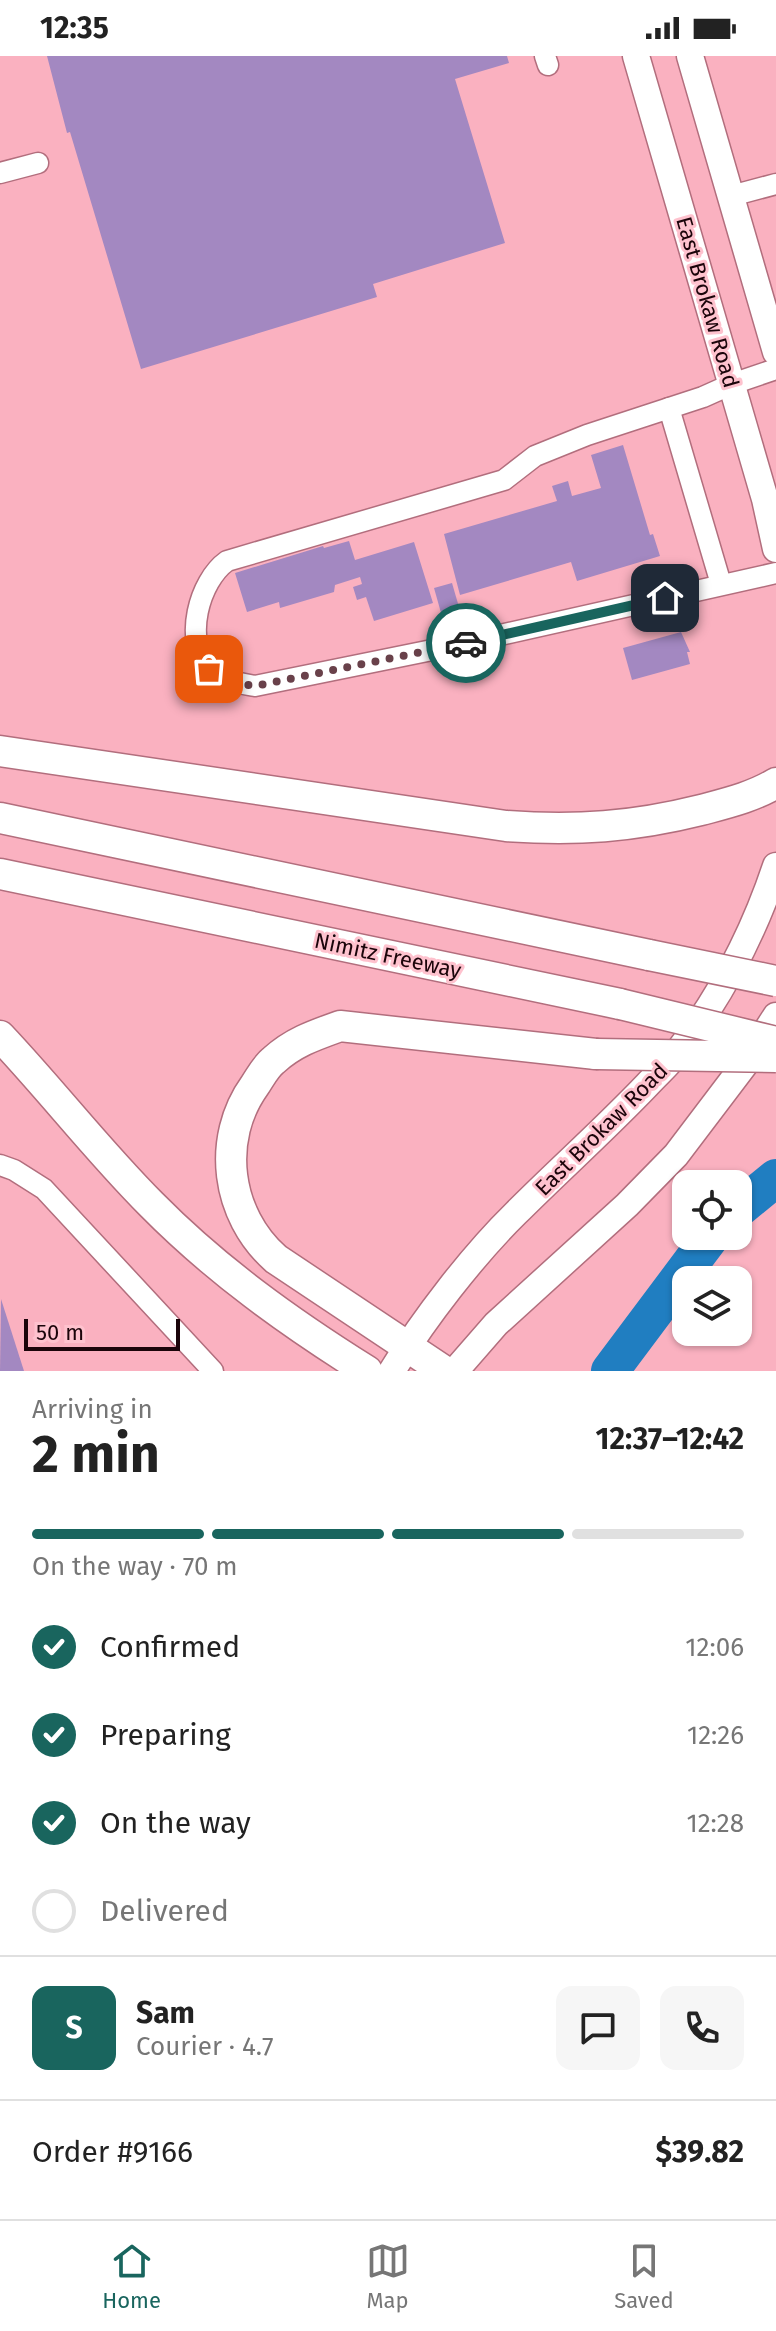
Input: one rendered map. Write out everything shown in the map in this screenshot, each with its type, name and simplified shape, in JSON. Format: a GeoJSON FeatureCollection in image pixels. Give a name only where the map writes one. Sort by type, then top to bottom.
{"type":"FeatureCollection","features":[{"type":"Feature","properties":{"kind":"highway"},"geometry":{"type":"LineString","coordinates":[[0,751],[506,826],[562,830],[621,826],[662,819],[760,793],[776,783]]}},
{"type":"Feature","properties":{"kind":"highway"},"geometry":{"type":"LineString","coordinates":[[0,818],[776,981]]}},
{"type":"Feature","properties":{"kind":"highway","name":"Nimitz Freeway"},"geometry":{"type":"LineString","coordinates":[[0,874],[620,1004],[776,1042]]}},
{"type":"Feature","properties":{"kind":"highway"},"geometry":{"type":"LineString","coordinates":[[444,1371],[399,1359],[260,1245],[244,1220],[234,1192],[232,1133],[242,1103],[271,1062],[302,1039],[340,1026],[596,1054],[776,1057]]}},
{"type":"Feature","properties":{"kind":"highway"},"geometry":{"type":"LineString","coordinates":[[0,1036],[149,1202],[187,1239],[276,1312],[367,1371]]}},
{"type":"Feature","properties":{"kind":"main road","name":"East Brokaw Road"},"geometry":{"type":"LineString","coordinates":[[636,56],[765,499],[776,549]]}},
{"type":"Feature","properties":{"kind":"main road"},"geometry":{"type":"LineString","coordinates":[[690,56],[776,352]]}},
{"type":"Feature","properties":{"kind":"main road","name":"East Brokaw Road"},"geometry":{"type":"LineString","coordinates":[[399,1359],[471,1264],[513,1215],[679,1052],[715,1000],[744,946],[776,866]]}},
{"type":"Feature","properties":{"kind":"main road"},"geometry":{"type":"LineString","coordinates":[[455,1371],[496,1324],[627,1205],[676,1155],[745,1064],[776,1016]]}},
{"type":"Feature","properties":{"kind":"lane"},"geometry":{"type":"LineString","coordinates":[[0,173],[38,163]]}},
{"type":"Feature","properties":{"kind":"lane"},"geometry":{"type":"LineString","coordinates":[[731,196],[776,184]]}},
{"type":"Feature","properties":{"kind":"lane"},"geometry":{"type":"LineString","coordinates":[[776,369],[535,456],[504,480],[227,561],[203,590],[196,623],[199,652],[209,669],[220,676],[231,682],[255,686],[442,648],[776,573]]}},
{"type":"Feature","properties":{"kind":"lane"},"geometry":{"type":"LineString","coordinates":[[669,408],[721,584]]}},
{"type":"Feature","properties":{"kind":"lane"},"geometry":{"type":"LineString","coordinates":[[0,1165],[44,1189],[213,1371]]}},
{"type":"Feature","properties":{"kind":"building"},"geometry":{"type":"Polygon","coordinates":[[[47,56],[507,56],[509,63],[455,79],[505,243],[373,284],[377,297],[141,369],[70,132],[67,133],[47,56]]]}},
{"type":"Feature","properties":{"kind":"building"},"geometry":{"type":"Polygon","coordinates":[[[623,445],[650,535],[653,534],[660,556],[577,581],[571,562],[460,595],[444,534],[557,501],[552,486],[568,481],[572,496],[601,488],[591,455],[623,445]]]}},
{"type":"Feature","properties":{"kind":"building"},"geometry":{"type":"Polygon","coordinates":[[[349,541],[355,560],[414,542],[433,603],[374,621],[366,597],[357,600],[353,587],[362,584],[360,577],[335,585],[334,592],[280,608],[279,602],[247,612],[235,573],[349,541]]]}},
{"type":"Feature","properties":{"kind":"building"},"geometry":{"type":"Polygon","coordinates":[[[452,583],[461,614],[443,620],[434,588],[452,583]]]}},
{"type":"Feature","properties":{"kind":"building"},"geometry":{"type":"Polygon","coordinates":[[[681,632],[690,652],[687,652],[690,664],[632,680],[623,648],[681,632]]]}},
{"type":"Feature","properties":{"kind":"building"},"geometry":{"type":"Polygon","coordinates":[[[1,1299],[24,1371],[0,1371],[1,1299]]]}},
{"type":"Feature","properties":{"kind":"waterway"},"geometry":{"type":"LineString","coordinates":[[752,1198],[776,1178]]}},
{"type":"Feature","properties":{"kind":"waterway"},"geometry":{"type":"LineString","coordinates":[[610,1371],[701,1250]]}},
{"type":"Feature","properties":{"kind":"way so far"},"geometry":{"type":"LineString","coordinates":[[209,669],[231,682],[255,686],[466,643]]}},
{"type":"Feature","properties":{"kind":"route"},"geometry":{"type":"LineString","coordinates":[[466,643],[665,598]]}}]}
